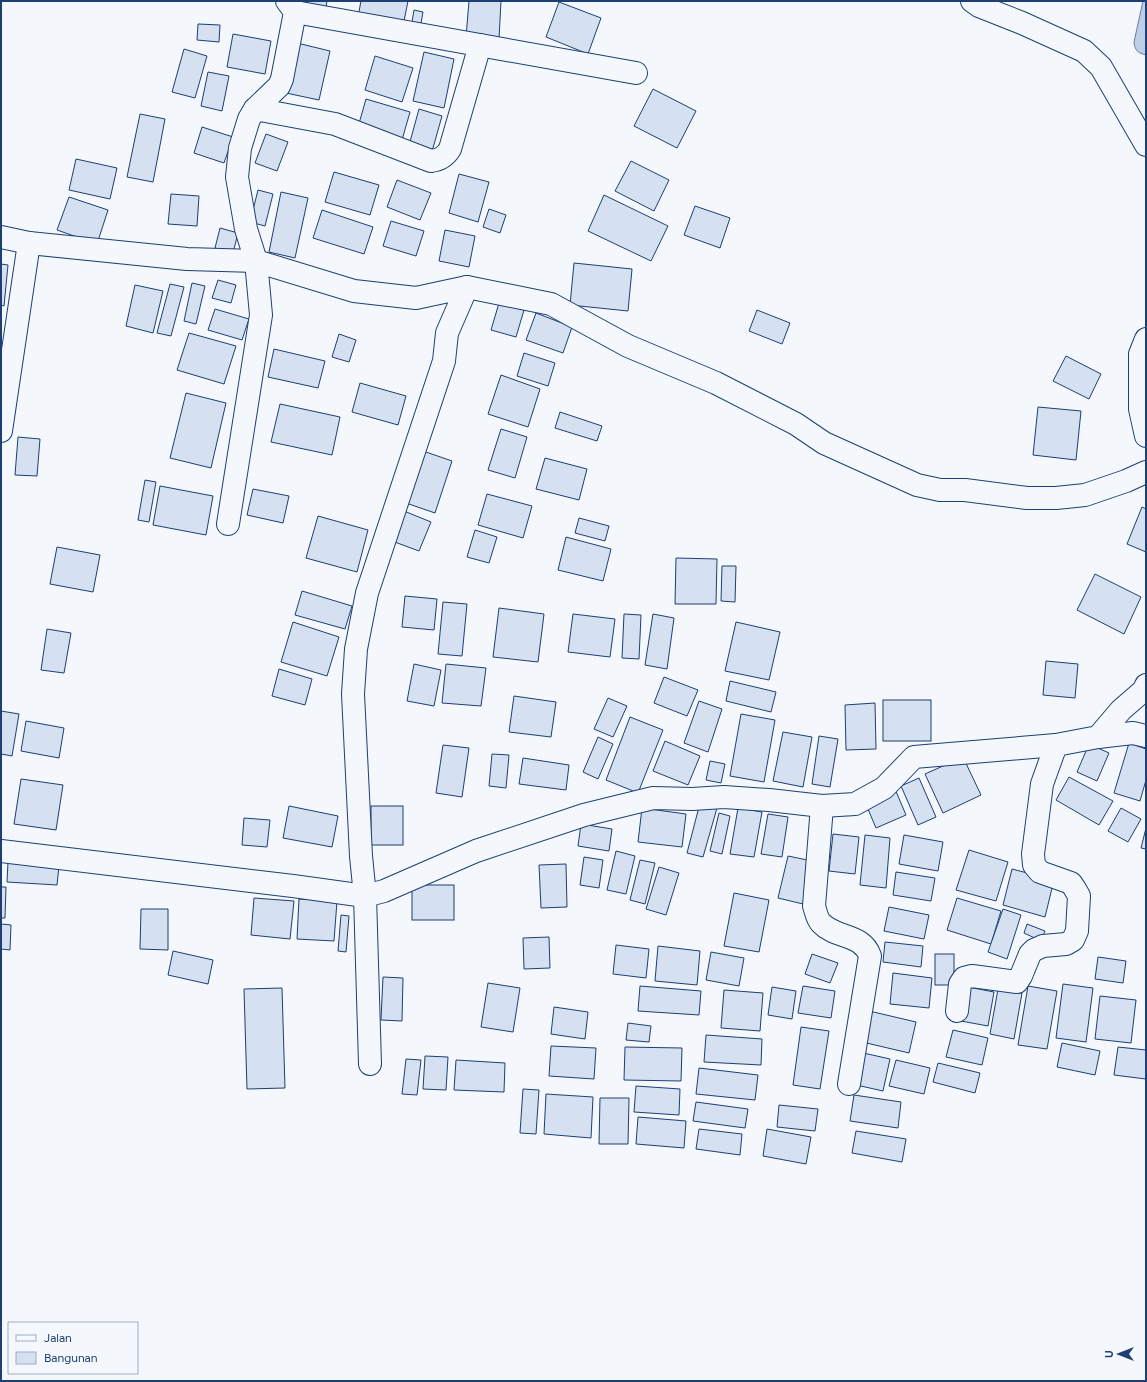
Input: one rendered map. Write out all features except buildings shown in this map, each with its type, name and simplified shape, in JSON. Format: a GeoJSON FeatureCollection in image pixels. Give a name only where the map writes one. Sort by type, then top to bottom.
{"type":"FeatureCollection","features":[{"type":"Feature","properties":{"kind":"street"},"geometry":{"type":"LineString","coordinates":[[972,1],[979,6],[1022,23],[1084,51],[1101,67],[1146,144]]}},
{"type":"Feature","properties":{"kind":"street"},"geometry":{"type":"LineString","coordinates":[[228,524],[261,315],[256,262],[246,229],[237,177],[240,148],[249,119],[255,109],[279,86],[282,79],[291,7],[480,45],[636,73]]}},
{"type":"Feature","properties":{"kind":"street"},"geometry":{"type":"LineString","coordinates":[[255,109],[335,124],[430,161],[439,160],[446,156],[450,149],[480,45]]}},
{"type":"Feature","properties":{"kind":"street"},"geometry":{"type":"LineString","coordinates":[[1,237],[29,243],[187,259],[256,262],[354,290],[416,298],[467,287],[551,304],[628,346],[716,383],[796,424],[824,443],[917,485],[940,490],[965,490],[1027,498],[1056,498],[1085,495],[1126,481],[1146,472]]}},
{"type":"Feature","properties":{"kind":"street"},"geometry":{"type":"LineString","coordinates":[[1,431],[29,243]]}},
{"type":"Feature","properties":{"kind":"street"},"geometry":{"type":"LineString","coordinates":[[370,1064],[365,896],[361,856],[353,694],[356,649],[367,593],[444,361],[447,333],[467,287]]}},
{"type":"Feature","properties":{"kind":"street"},"geometry":{"type":"LineString","coordinates":[[1146,339],[1140,354],[1140,410],[1146,436]]}},
{"type":"Feature","properties":{"kind":"street"},"geometry":{"type":"LineString","coordinates":[[1098,737],[1121,710],[1144,690],[1146,685]]}},
{"type":"Feature","properties":{"kind":"street"},"geometry":{"type":"LineString","coordinates":[[1,852],[293,886],[365,896],[384,891],[476,851],[584,815],[653,798],[692,799],[724,797],[822,806],[855,804],[884,788],[914,757],[1056,745],[1098,737],[1133,733],[1146,736]]}},
{"type":"Feature","properties":{"kind":"street"},"geometry":{"type":"LineString","coordinates":[[957,1011],[960,984],[964,978],[972,976],[1016,982],[1021,976],[1030,954],[1034,950],[1042,946],[1066,944],[1073,940],[1077,931],[1079,896],[1075,889],[1071,883],[1040,872],[1034,865],[1033,854],[1042,784],[1056,745]]}},
{"type":"Feature","properties":{"kind":"street"},"geometry":{"type":"LineString","coordinates":[[822,806],[814,906],[822,924],[832,931],[861,942],[867,948],[870,956],[849,1084]]}},
{"type":"Feature","properties":{"kind":"water"},"geometry":{"type":"Polygon","coordinates":[[[1143,1],[1146,1],[1146,55],[1137,51],[1134,42],[1143,1]]]}}]}
